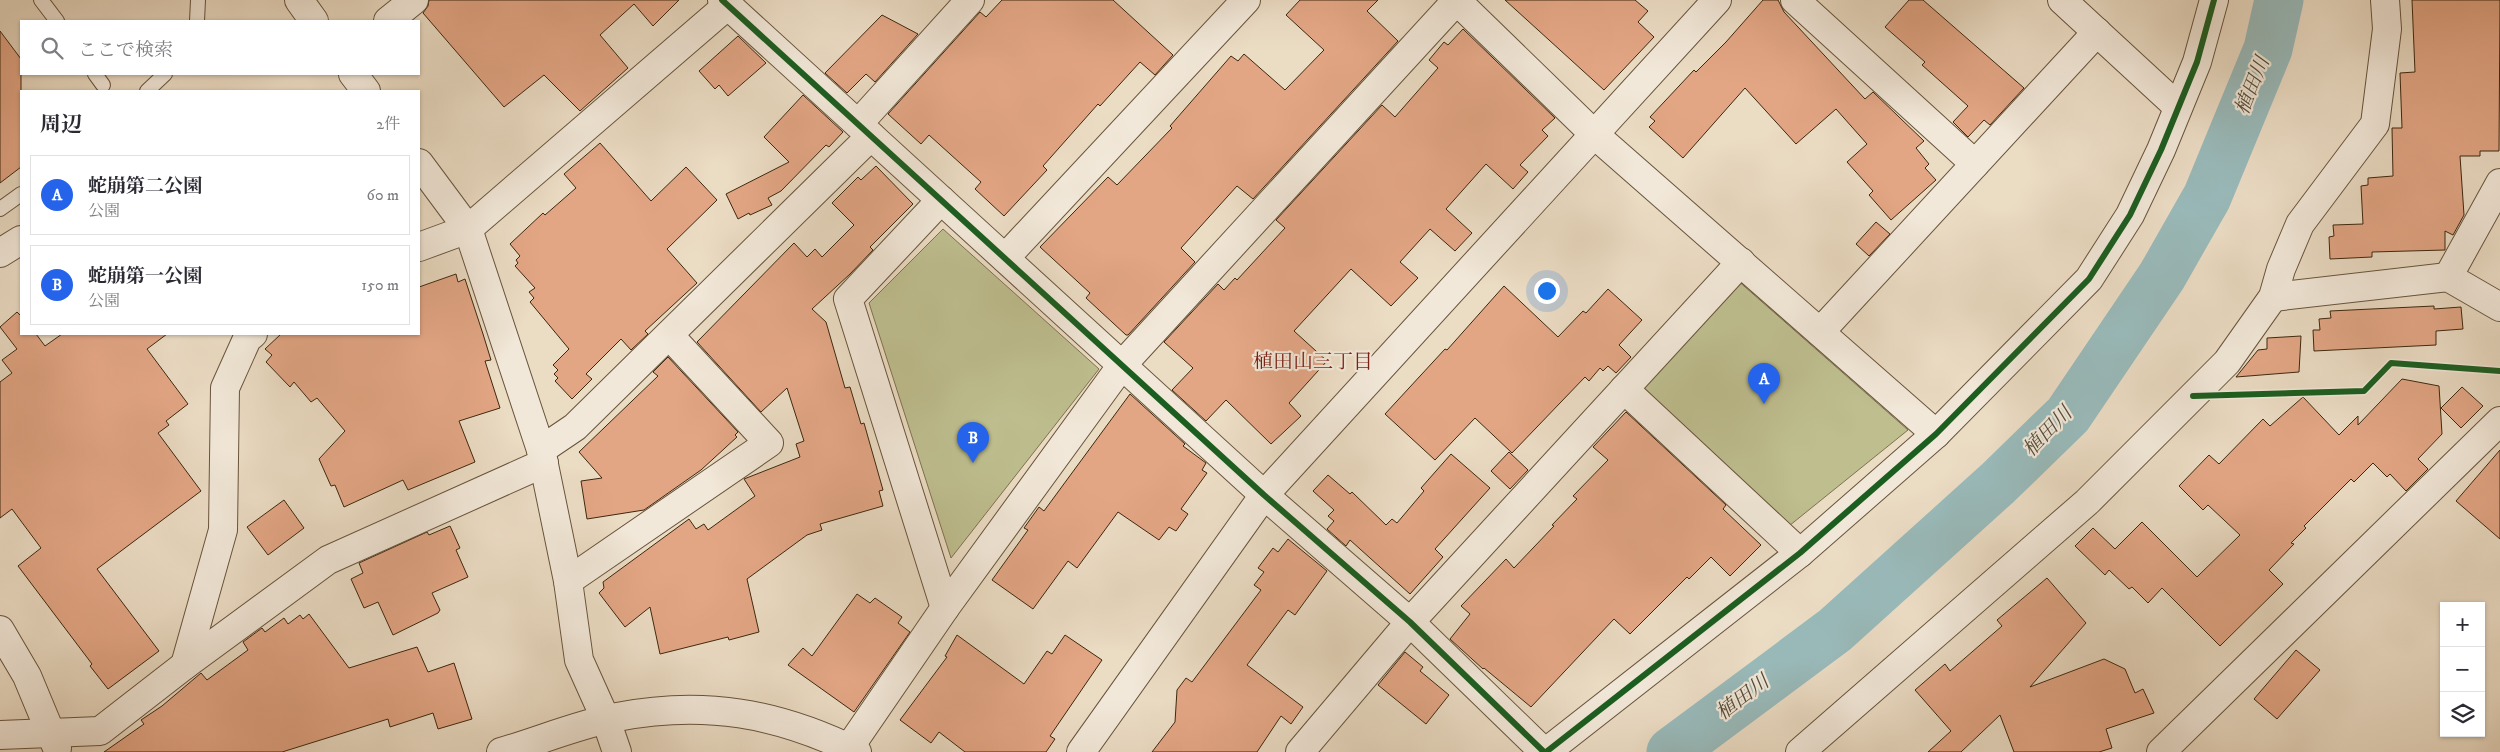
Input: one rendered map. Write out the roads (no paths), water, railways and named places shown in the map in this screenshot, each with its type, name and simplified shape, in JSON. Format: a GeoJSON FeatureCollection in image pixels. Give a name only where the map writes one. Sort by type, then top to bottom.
{"type":"FeatureCollection","features":[{"type":"Feature","properties":{"kind":"street"},"geometry":{"type":"LineString","coordinates":[[298,0],[313,20]]}},
{"type":"Feature","properties":{"kind":"street"},"geometry":{"type":"LineString","coordinates":[[389,20],[414,0]]}},
{"type":"Feature","properties":{"kind":"street"},"geometry":{"type":"LineString","coordinates":[[0,735],[54,743],[100,731],[185,665],[328,560],[543,456],[576,427],[668,335],[865,130],[970,0]]}},
{"type":"Feature","properties":{"kind":"street"},"geometry":{"type":"LineString","coordinates":[[1005,258],[1246,0]]}},
{"type":"Feature","properties":{"kind":"street"},"geometry":{"type":"LineString","coordinates":[[501,752],[606,720],[662,710],[723,710],[779,720],[853,750],[945,608],[1122,364],[1456,0],[1595,135],[1936,434]]}},
{"type":"Feature","properties":{"kind":"street"},"geometry":{"type":"LineString","coordinates":[[1080,752],[1264,495],[1717,0]]}},
{"type":"Feature","properties":{"kind":"street"},"geometry":{"type":"LineString","coordinates":[[1796,0],[1975,164]]}},
{"type":"Feature","properties":{"kind":"street"},"geometry":{"type":"LineString","coordinates":[[2062,0],[2178,107]]}},
{"type":"Feature","properties":{"kind":"street"},"geometry":{"type":"LineString","coordinates":[[420,247],[468,229],[725,3],[1264,495],[1410,622],[1545,752],[1800,553],[1936,434],[2090,279],[2130,215],[2161,150],[2197,62],[2214,0]]}},
{"type":"Feature","properties":{"kind":"street"},"geometry":{"type":"LineString","coordinates":[[1800,752],[2087,502],[2227,362],[2273,297],[2281,269],[2300,224],[2375,124],[2387,29],[2385,0]]}},
{"type":"Feature","properties":{"kind":"street"},"geometry":{"type":"LineString","coordinates":[[1820,332],[2096,32]]}},
{"type":"Feature","properties":{"kind":"street"},"geometry":{"type":"LineString","coordinates":[[354,75],[365,90]]}},
{"type":"Feature","properties":{"kind":"street"},"geometry":{"type":"LineString","coordinates":[[420,164],[468,229],[543,456],[568,581],[579,660],[606,720],[617,752]]}},
{"type":"Feature","properties":{"kind":"street"},"geometry":{"type":"LineString","coordinates":[[2448,277],[2500,182]]}},
{"type":"Feature","properties":{"kind":"street"},"geometry":{"type":"LineString","coordinates":[[941,200],[848,299],[945,608]]}},
{"type":"Feature","properties":{"kind":"street"},"geometry":{"type":"LineString","coordinates":[[0,253],[20,241]]}},
{"type":"Feature","properties":{"kind":"street"},"geometry":{"type":"LineString","coordinates":[[1300,752],[1410,622],[1740,262]]}},
{"type":"Feature","properties":{"kind":"street"},"geometry":{"type":"LineString","coordinates":[[2273,297],[2448,277],[2500,306]]}},
{"type":"Feature","properties":{"kind":"street"},"geometry":{"type":"LineString","coordinates":[[185,665],[223,530],[226,388],[247,339],[252,335]]}},
{"type":"Feature","properties":{"kind":"street"},"geometry":{"type":"LineString","coordinates":[[568,581],[769,443],[668,335]]}},
{"type":"Feature","properties":{"kind":"street"},"geometry":{"type":"LineString","coordinates":[[1624,390],[1800,553]]}},
{"type":"Feature","properties":{"kind":"street"},"geometry":{"type":"LineString","coordinates":[[2161,752],[2500,421]]}},
{"type":"Feature","properties":{"kind":"street"},"geometry":{"type":"LineString","coordinates":[[0,630],[27,676],[54,743]]}},
{"type":"Feature","properties":{"kind":"lane"},"geometry":{"type":"LineString","coordinates":[[41,0],[56,20]]}},
{"type":"Feature","properties":{"kind":"lane"},"geometry":{"type":"LineString","coordinates":[[197,20],[198,0]]}},
{"type":"Feature","properties":{"kind":"lane"},"geometry":{"type":"LineString","coordinates":[[148,90],[164,75]]}},
{"type":"Feature","properties":{"kind":"lane"},"geometry":{"type":"LineString","coordinates":[[0,209],[20,195]]}},
{"type":"Feature","properties":{"kind":"waterway","name":"植田川"},"geometry":{"type":"LineString","coordinates":[[1671,752],[1835,630],[1998,483],[2068,415],[2162,276],[2207,197],[2268,49],[2279,0]]}},
{"type":"Feature","properties":{"kind":"place","name":"蛇崩第二公園"},"geometry":{"type":"Point","coordinates":[1764,404]}},
{"type":"Feature","properties":{"kind":"place","name":"蛇崩第一公園"},"geometry":{"type":"Point","coordinates":[973,463]}},
{"type":"Feature","properties":{"kind":"district","name":"植田山三丁目"},"geometry":{"type":"Point","coordinates":[1313,362]}}]}
